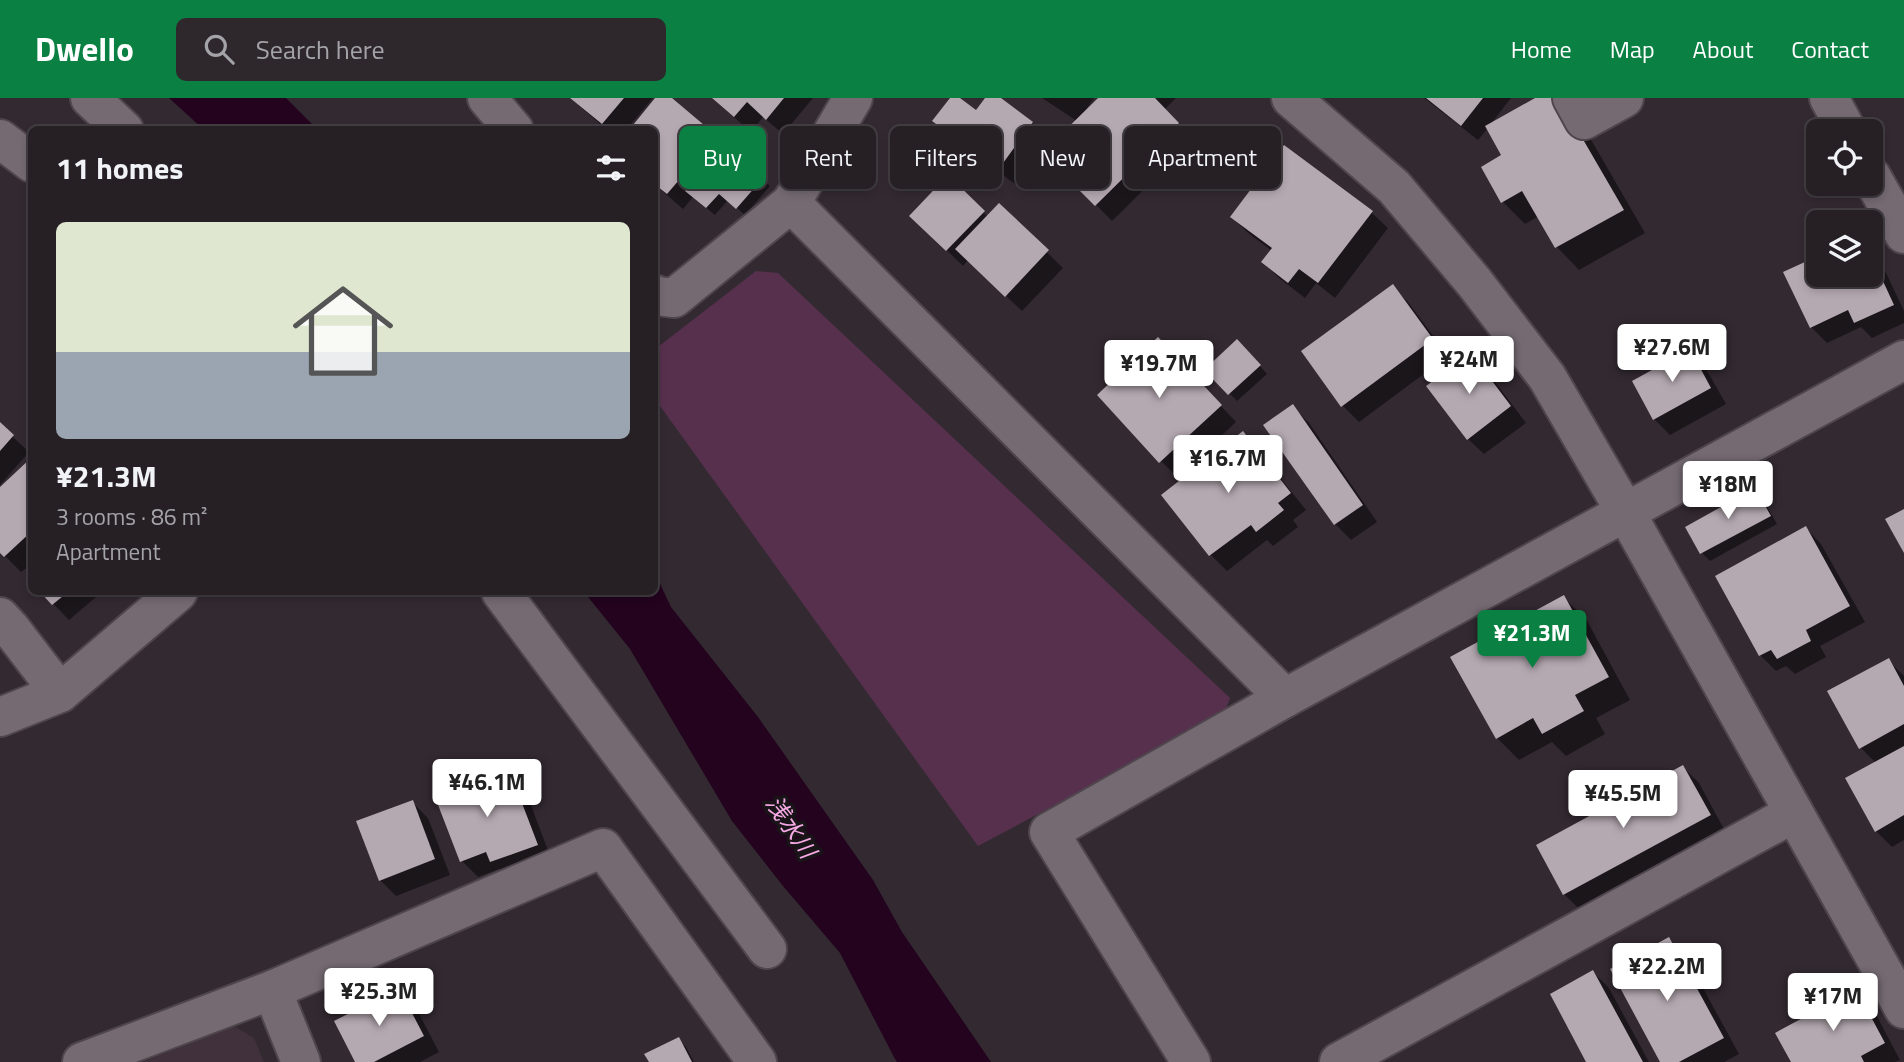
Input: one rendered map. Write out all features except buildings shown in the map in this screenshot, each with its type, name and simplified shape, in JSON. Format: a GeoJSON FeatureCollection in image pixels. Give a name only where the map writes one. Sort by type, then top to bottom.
{"type":"FeatureCollection","features":[{"type":"Feature","properties":{"kind":"street"},"geometry":{"type":"LineString","coordinates":[[90,98],[120,126]]}},
{"type":"Feature","properties":{"kind":"street"},"geometry":{"type":"LineString","coordinates":[[487,98],[511,126]]}},
{"type":"Feature","properties":{"kind":"street"},"geometry":{"type":"LineString","coordinates":[[658,296],[674,298],[791,203],[853,98]]}},
{"type":"Feature","properties":{"kind":"street"},"geometry":{"type":"LineString","coordinates":[[1291,98],[1394,187],[1474,282],[1547,377],[1904,1009]]}},
{"type":"Feature","properties":{"kind":"street"},"geometry":{"type":"LineString","coordinates":[[1572,98],[1584,120],[1624,98]]}},
{"type":"Feature","properties":{"kind":"street"},"geometry":{"type":"LineString","coordinates":[[1829,98],[1840,119]]}},
{"type":"Feature","properties":{"kind":"street"},"geometry":{"type":"LineString","coordinates":[[0,139],[28,160]]}},
{"type":"Feature","properties":{"kind":"street"},"geometry":{"type":"LineString","coordinates":[[1882,196],[1904,234]]}},
{"type":"Feature","properties":{"kind":"street"},"geometry":{"type":"LineString","coordinates":[[791,203],[1285,698]]}},
{"type":"Feature","properties":{"kind":"street"},"geometry":{"type":"LineString","coordinates":[[1191,1062],[1049,832],[1285,698],[1904,360]]}},
{"type":"Feature","properties":{"kind":"street"},"geometry":{"type":"LineString","coordinates":[[0,717],[60,693],[174,595]]}},
{"type":"Feature","properties":{"kind":"street"},"geometry":{"type":"LineString","coordinates":[[503,595],[767,949]]}},
{"type":"Feature","properties":{"kind":"street"},"geometry":{"type":"LineString","coordinates":[[0,617],[60,693]]}},
{"type":"Feature","properties":{"kind":"street"},"geometry":{"type":"LineString","coordinates":[[1339,1062],[1794,813]]}},
{"type":"Feature","properties":{"kind":"street"},"geometry":{"type":"LineString","coordinates":[[82,1062],[272,990],[603,848],[757,1062]]}},
{"type":"Feature","properties":{"kind":"street"},"geometry":{"type":"LineString","coordinates":[[272,990],[301,1062]]}},
{"type":"Feature","properties":{"kind":"shaded area"},"geometry":{"type":"Polygon","coordinates":[[[756,271],[778,273],[1230,698],[1223,716],[978,846],[658,403],[658,347],[756,271]]]}},
{"type":"Feature","properties":{"kind":"shaded area"},"geometry":{"type":"Polygon","coordinates":[[[234,1026],[254,1038],[264,1062],[143,1062],[234,1026]]]}},
{"type":"Feature","properties":{"kind":"water"},"geometry":{"type":"Polygon","coordinates":[[[169,98],[286,98],[314,126],[200,126],[169,98]]]}},
{"type":"Feature","properties":{"kind":"water","name":"浅水川"},"geometry":{"type":"Polygon","coordinates":[[[658,579],[671,607],[758,717],[873,880],[902,932],[991,1062],[897,1062],[840,953],[732,821],[630,649],[586,595],[658,595],[658,579]]]}}]}
